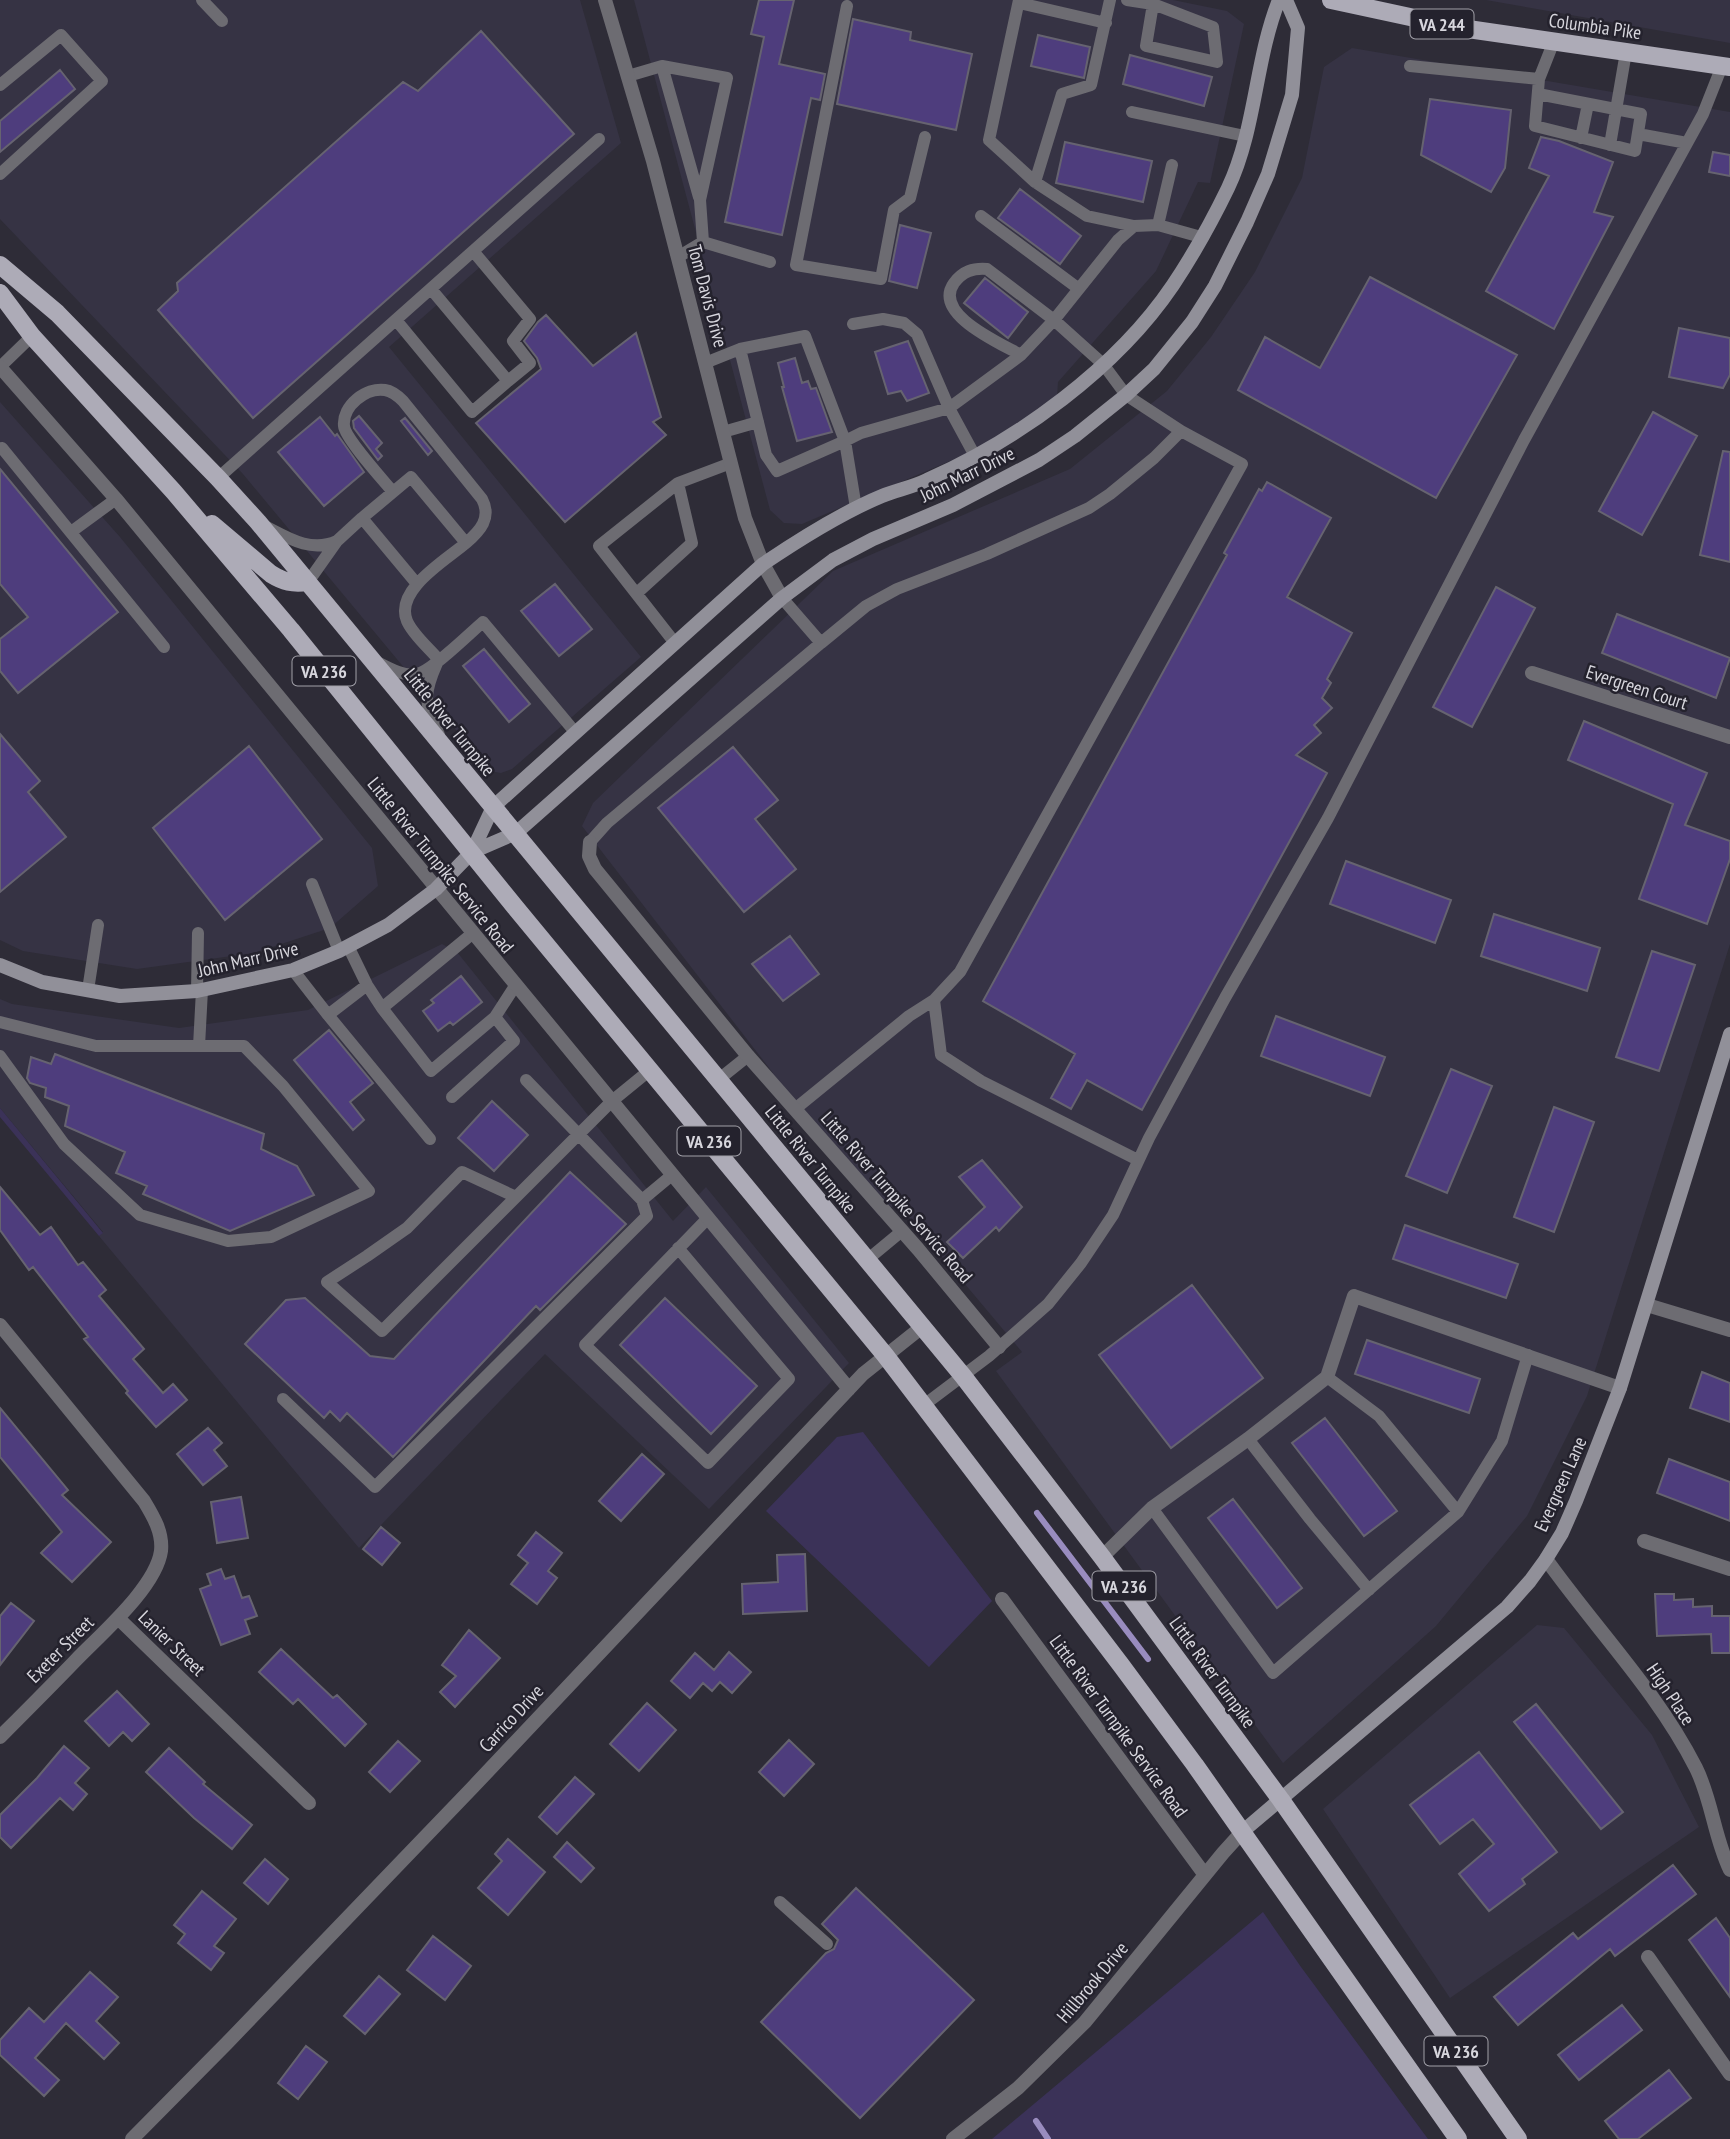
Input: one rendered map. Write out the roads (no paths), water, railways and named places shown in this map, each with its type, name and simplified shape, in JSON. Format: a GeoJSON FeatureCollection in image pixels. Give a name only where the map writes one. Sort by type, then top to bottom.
{"type":"FeatureCollection","features":[{"type":"Feature","properties":{"kind":"main road","name":"Columbia Pike"},"geometry":{"type":"LineString","coordinates":[[1331,0],[1461,27],[1726,66]]}},
{"type":"Feature","properties":{"kind":"main road","name":"Little River Turnpike"},"geometry":{"type":"LineString","coordinates":[[0,265],[57,313],[258,522],[962,1376],[1102,1557],[1280,1800],[1518,2139]]}},
{"type":"Feature","properties":{"kind":"main road","name":"VA 236"},"geometry":{"type":"LineString","coordinates":[[0,293],[32,336],[174,492],[299,641],[885,1355],[1114,1655],[1458,2139]]}},
{"type":"Feature","properties":{"kind":"main road"},"geometry":{"type":"LineString","coordinates":[[174,492],[271,574],[289,583],[307,582]]}},
{"type":"Feature","properties":{"kind":"street","name":"Tom Davis Drive"},"geometry":{"type":"LineString","coordinates":[[605,0],[653,161],[745,518],[763,564],[782,598]]}},
{"type":"Feature","properties":{"kind":"street","name":"John Marr Drive"},"geometry":{"type":"LineString","coordinates":[[0,965],[42,982],[120,996],[200,990],[293,970],[388,925],[436,888],[472,852],[493,807],[763,564],[856,508],[884,495],[927,481],[1013,435],[1058,403],[1134,333],[1172,286],[1228,187],[1242,151],[1270,23],[1279,0]]}},
{"type":"Feature","properties":{"kind":"street","name":"John Marr Drive"},"geometry":{"type":"LineString","coordinates":[[472,852],[516,833],[782,598],[833,561],[873,539],[953,505],[1039,460],[1126,396],[1154,369],[1215,286],[1268,174],[1292,95],[1298,28],[1286,0]]}},
{"type":"Feature","properties":{"kind":"street","name":"Little River Turnpike Service Road"},"geometry":{"type":"LineString","coordinates":[[0,367],[116,499],[849,1389]]}},
{"type":"Feature","properties":{"kind":"street","name":"Evergreen Court"},"geometry":{"type":"LineString","coordinates":[[1532,673],[1730,737]]}},
{"type":"Feature","properties":{"kind":"street","name":"Little River Turnpike Service Road"},"geometry":{"type":"LineString","coordinates":[[590,842],[589,856],[595,869],[748,1056],[902,1231],[999,1347]]}},
{"type":"Feature","properties":{"kind":"street","name":"Evergreen Lane"},"geometry":{"type":"LineString","coordinates":[[1242,1832],[1507,1607],[1530,1581],[1562,1533],[1620,1388],[1730,1034]]}},
{"type":"Feature","properties":{"kind":"street"},"geometry":{"type":"LineString","coordinates":[[1102,1557],[1152,1508],[1248,1439],[1327,1377],[1354,1296],[1620,1388]]}},
{"type":"Feature","properties":{"kind":"street"},"geometry":{"type":"LineString","coordinates":[[1647,1305],[1730,1331]]}},
{"type":"Feature","properties":{"kind":"street","name":"Lanier Street"},"geometry":{"type":"LineString","coordinates":[[0,1325],[144,1500],[156,1522],[161,1537],[161,1551],[156,1567],[143,1589],[118,1618],[309,1802]]}},
{"type":"Feature","properties":{"kind":"street","name":"Carrico Drive"},"geometry":{"type":"LineString","coordinates":[[132,2139],[228,2043],[473,1787],[849,1389],[885,1355],[922,1327]]}},
{"type":"Feature","properties":{"kind":"street"},"geometry":{"type":"LineString","coordinates":[[1644,1541],[1730,1569]]}},
{"type":"Feature","properties":{"kind":"street","name":"High Place"},"geometry":{"type":"LineString","coordinates":[[1546,1559],[1635,1674],[1683,1745],[1697,1771],[1720,1847],[1730,1870]]}},
{"type":"Feature","properties":{"kind":"street","name":"Little River Turnpike Service Road"},"geometry":{"type":"LineString","coordinates":[[1002,1599],[1205,1875]]}},
{"type":"Feature","properties":{"kind":"street","name":"Exeter Street"},"geometry":{"type":"LineString","coordinates":[[0,1737],[118,1618]]}},
{"type":"Feature","properties":{"kind":"street","name":"Hillbrook Drive"},"geometry":{"type":"LineString","coordinates":[[953,2139],[1018,2088],[1085,2022],[1242,1832]]}},
{"type":"Feature","properties":{"kind":"street"},"geometry":{"type":"LineString","coordinates":[[1648,1957],[1730,2074]]}},
{"type":"Feature","properties":{"kind":"lane"},"geometry":{"type":"LineString","coordinates":[[202,0],[222,21]]}},
{"type":"Feature","properties":{"kind":"lane"},"geometry":{"type":"LineString","coordinates":[[1035,182],[1062,94],[1091,85],[1110,0]]}},
{"type":"Feature","properties":{"kind":"lane"},"geometry":{"type":"LineString","coordinates":[[1127,0],[1153,2],[1213,27],[1217,62],[1146,46],[1153,2]]}},
{"type":"Feature","properties":{"kind":"lane"},"geometry":{"type":"LineString","coordinates":[[1106,23],[1019,1],[989,140],[1035,182],[1087,216],[1134,226],[1158,225],[1201,237]]}},
{"type":"Feature","properties":{"kind":"lane"},"geometry":{"type":"LineString","coordinates":[[847,6],[796,265],[881,279],[894,210],[910,198],[925,137]]}},
{"type":"Feature","properties":{"kind":"lane"},"geometry":{"type":"LineString","coordinates":[[0,85],[61,35],[102,81],[0,174]]}},
{"type":"Feature","properties":{"kind":"lane"},"geometry":{"type":"LineString","coordinates":[[1538,94],[1641,114],[1635,151],[1535,126],[1539,79],[1554,41]]}},
{"type":"Feature","properties":{"kind":"lane"},"geometry":{"type":"LineString","coordinates":[[1610,145],[1626,52]]}},
{"type":"Feature","properties":{"kind":"lane"},"geometry":{"type":"LineString","coordinates":[[628,76],[662,66],[727,78],[700,201]]}},
{"type":"Feature","properties":{"kind":"lane"},"geometry":{"type":"LineString","coordinates":[[662,66],[700,201],[703,242]]}},
{"type":"Feature","properties":{"kind":"lane"},"geometry":{"type":"LineString","coordinates":[[1410,66],[1539,79]]}},
{"type":"Feature","properties":{"kind":"lane"},"geometry":{"type":"LineString","coordinates":[[924,1405],[999,1347],[1048,1304],[1081,1263],[1113,1215],[1138,1160],[1218,1009],[1328,818],[1524,440],[1703,114],[1726,66]]}},
{"type":"Feature","properties":{"kind":"lane"},"geometry":{"type":"LineString","coordinates":[[1581,138],[1588,104]]}},
{"type":"Feature","properties":{"kind":"lane"},"geometry":{"type":"LineString","coordinates":[[1132,112],[1245,136]]}},
{"type":"Feature","properties":{"kind":"lane"},"geometry":{"type":"LineString","coordinates":[[1638,134],[1687,143]]}},
{"type":"Feature","properties":{"kind":"lane"},"geometry":{"type":"LineString","coordinates":[[218,478],[599,139]]}},
{"type":"Feature","properties":{"kind":"lane"},"geometry":{"type":"LineString","coordinates":[[1158,225],[1172,165]]}},
{"type":"Feature","properties":{"kind":"lane"},"geometry":{"type":"LineString","coordinates":[[981,216],[1079,289]]}},
{"type":"Feature","properties":{"kind":"lane"},"geometry":{"type":"LineString","coordinates":[[740,349],[766,455],[776,471],[861,433],[949,408],[1021,355],[1054,320],[1118,240],[1134,226]]}},
{"type":"Feature","properties":{"kind":"lane"},"geometry":{"type":"LineString","coordinates":[[678,257],[703,242],[770,262]]}},
{"type":"Feature","properties":{"kind":"lane"},"geometry":{"type":"LineString","coordinates":[[396,320],[472,412],[530,363],[513,341],[530,319],[472,251]]}},
{"type":"Feature","properties":{"kind":"lane"},"geometry":{"type":"LineString","coordinates":[[795,1109],[909,1016],[934,1000],[960,972],[1242,464],[1181,431],[1126,396],[1103,364],[1054,320],[987,269],[974,268],[962,274],[952,285],[949,300],[956,315],[1021,355]]}},
{"type":"Feature","properties":{"kind":"lane"},"geometry":{"type":"LineString","coordinates":[[431,289],[508,381]]}},
{"type":"Feature","properties":{"kind":"lane"},"geometry":{"type":"LineString","coordinates":[[853,324],[883,319],[904,324],[917,334],[949,408],[975,457]]}},
{"type":"Feature","properties":{"kind":"lane"},"geometry":{"type":"LineString","coordinates":[[0,367],[32,336]]}},
{"type":"Feature","properties":{"kind":"lane"},"geometry":{"type":"LineString","coordinates":[[705,363],[740,349],[805,336],[845,441],[856,508]]}},
{"type":"Feature","properties":{"kind":"lane"},"geometry":{"type":"LineString","coordinates":[[393,492],[350,439],[344,426],[350,407],[359,397],[374,390],[386,390],[403,401],[482,499],[486,509],[484,524],[478,533],[412,588],[407,599],[407,620],[439,660]]}},
{"type":"Feature","properties":{"kind":"lane"},"geometry":{"type":"LineString","coordinates":[[723,432],[758,422]]}},
{"type":"Feature","properties":{"kind":"lane"},"geometry":{"type":"LineString","coordinates":[[590,842],[607,823],[866,606],[897,589],[987,554],[1089,508],[1154,458],[1181,431]]}},
{"type":"Feature","properties":{"kind":"lane"},"geometry":{"type":"LineString","coordinates":[[2,447],[164,647]]}},
{"type":"Feature","properties":{"kind":"lane"},"geometry":{"type":"LineString","coordinates":[[676,643],[599,546],[678,484],[731,463]]}},
{"type":"Feature","properties":{"kind":"lane"},"geometry":{"type":"LineString","coordinates":[[307,582],[337,541],[411,477],[466,543]]}},
{"type":"Feature","properties":{"kind":"lane"},"geometry":{"type":"LineString","coordinates":[[637,593],[692,543],[678,484]]}},
{"type":"Feature","properties":{"kind":"lane"},"geometry":{"type":"LineString","coordinates":[[71,532],[116,499]]}},
{"type":"Feature","properties":{"kind":"lane"},"geometry":{"type":"LineString","coordinates":[[362,518],[417,584]]}},
{"type":"Feature","properties":{"kind":"lane"},"geometry":{"type":"LineString","coordinates":[[258,522],[307,545],[323,546],[337,541]]}},
{"type":"Feature","properties":{"kind":"lane"},"geometry":{"type":"LineString","coordinates":[[782,598],[821,643]]}},
{"type":"Feature","properties":{"kind":"lane"},"geometry":{"type":"LineString","coordinates":[[371,658],[394,670],[413,674],[423,672],[483,622],[575,732]]}},
{"type":"Feature","properties":{"kind":"lane"},"geometry":{"type":"LineString","coordinates":[[439,660],[427,687],[426,697],[428,709],[444,748]]}},
{"type":"Feature","properties":{"kind":"lane"},"geometry":{"type":"LineString","coordinates":[[312,884],[344,948],[382,1009],[431,1071],[495,1017],[515,986]]}},
{"type":"Feature","properties":{"kind":"lane"},"geometry":{"type":"LineString","coordinates":[[88,990],[98,925]]}},
{"type":"Feature","properties":{"kind":"lane"},"geometry":{"type":"LineString","coordinates":[[198,933],[199,1046]]}},
{"type":"Feature","properties":{"kind":"lane"},"geometry":{"type":"LineString","coordinates":[[382,1009],[473,933]]}},
{"type":"Feature","properties":{"kind":"lane"},"geometry":{"type":"LineString","coordinates":[[293,970],[430,1139]]}},
{"type":"Feature","properties":{"kind":"lane"},"geometry":{"type":"LineString","coordinates":[[328,1015],[367,985]]}},
{"type":"Feature","properties":{"kind":"lane"},"geometry":{"type":"LineString","coordinates":[[934,1000],[941,1055],[981,1081],[1138,1160]]}},
{"type":"Feature","properties":{"kind":"lane"},"geometry":{"type":"LineString","coordinates":[[452,1097],[514,1041],[495,1017]]}},
{"type":"Feature","properties":{"kind":"lane"},"geometry":{"type":"LineString","coordinates":[[0,1022],[96,1046],[244,1046],[283,1086],[369,1191],[271,1237],[228,1241],[140,1215],[64,1144],[0,1056]]}},
{"type":"Feature","properties":{"kind":"lane"},"geometry":{"type":"LineString","coordinates":[[718,1080],[748,1056]]}},
{"type":"Feature","properties":{"kind":"lane"},"geometry":{"type":"LineString","coordinates":[[516,1197],[462,1172],[407,1228],[327,1282],[382,1331],[516,1197],[579,1134],[612,1101],[650,1070]]}},
{"type":"Feature","properties":{"kind":"lane"},"geometry":{"type":"LineString","coordinates":[[283,1399],[375,1487],[646,1216],[642,1200],[526,1080]]}},
{"type":"Feature","properties":{"kind":"lane"},"geometry":{"type":"LineString","coordinates":[[642,1200],[672,1175]]}},
{"type":"Feature","properties":{"kind":"lane"},"geometry":{"type":"LineString","coordinates":[[678,1248],[789,1379],[708,1463],[584,1345],[678,1248],[708,1218]]}},
{"type":"Feature","properties":{"kind":"lane"},"geometry":{"type":"LineString","coordinates":[[867,1260],[902,1231]]}},
{"type":"Feature","properties":{"kind":"lane"},"geometry":{"type":"LineString","coordinates":[[1152,1508],[1273,1673],[1458,1512],[1502,1440],[1528,1355]]}},
{"type":"Feature","properties":{"kind":"lane"},"geometry":{"type":"LineString","coordinates":[[1327,1377],[1379,1416],[1458,1512]]}},
{"type":"Feature","properties":{"kind":"lane"},"geometry":{"type":"LineString","coordinates":[[1248,1439],[1369,1590]]}},
{"type":"Feature","properties":{"kind":"lane"},"geometry":{"type":"LineString","coordinates":[[780,1902],[827,1944]]}},
{"type":"Feature","properties":{"kind":"waterway"},"geometry":{"type":"LineString","coordinates":[[1037,1513],[1148,1659]]}},
{"type":"Feature","properties":{"kind":"waterway"},"geometry":{"type":"LineString","coordinates":[[1036,2121],[1048,2139]]}}]}
